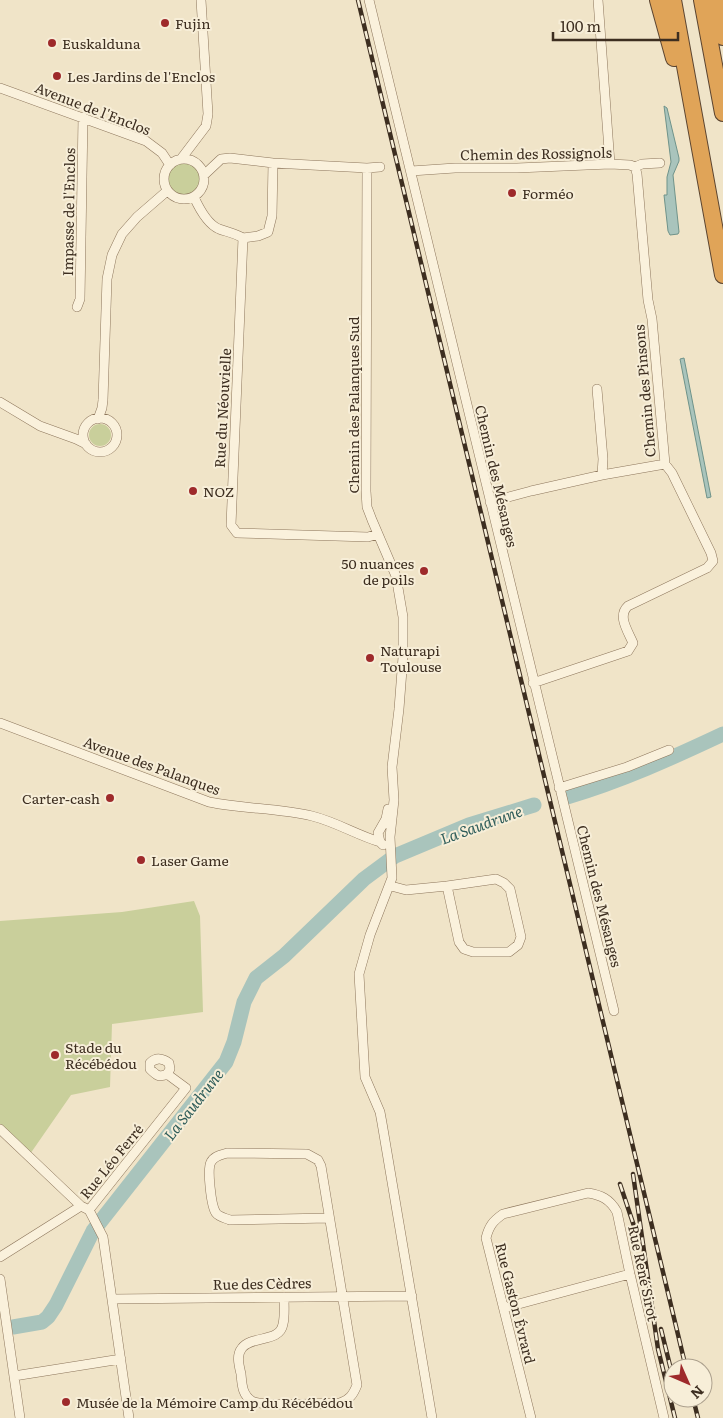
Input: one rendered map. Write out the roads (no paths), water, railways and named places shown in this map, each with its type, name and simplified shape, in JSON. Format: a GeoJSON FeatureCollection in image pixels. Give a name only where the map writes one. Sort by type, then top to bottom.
{"type":"FeatureCollection","features":[{"type":"Feature","properties":{"kind":"highway"},"geometry":{"type":"LineString","coordinates":[[658,0],[694,144],[702,155]]}},
{"type":"Feature","properties":{"kind":"highway"},"geometry":{"type":"LineString","coordinates":[[673,0],[723,275]]}},
{"type":"Feature","properties":{"kind":"highway"},"geometry":{"type":"LineString","coordinates":[[683,0],[723,216]]}},
{"type":"Feature","properties":{"kind":"highway"},"geometry":{"type":"LineString","coordinates":[[702,0],[723,113]]}},
{"type":"Feature","properties":{"kind":"highway"},"geometry":{"type":"LineString","coordinates":[[716,0],[723,36]]}},
{"type":"Feature","properties":{"kind":"street"},"geometry":{"type":"LineString","coordinates":[[180,159],[193,161],[202,169],[204,175],[202,187],[194,197],[182,200],[167,191],[164,180],[166,169],[180,159],[206,126],[208,114],[201,0]]}},
{"type":"Feature","properties":{"kind":"street","name":"Chemin des Mésanges"},"geometry":{"type":"LineString","coordinates":[[368,0],[614,1011]]}},
{"type":"Feature","properties":{"kind":"street"},"geometry":{"type":"LineString","coordinates":[[598,0],[610,164]]}},
{"type":"Feature","properties":{"kind":"street","name":"Avenue de l'Enclos"},"geometry":{"type":"LineString","coordinates":[[0,88],[146,141],[162,153],[170,165]]}},
{"type":"Feature","properties":{"kind":"street","name":"Impasse de l'Enclos"},"geometry":{"type":"LineString","coordinates":[[77,307],[80,299],[83,117]]}},
{"type":"Feature","properties":{"kind":"street"},"geometry":{"type":"LineString","coordinates":[[204,175],[217,162],[225,159],[366,168],[380,167]]}},
{"type":"Feature","properties":{"kind":"street"},"geometry":{"type":"LineString","coordinates":[[194,197],[199,208],[218,229],[230,231],[243,238],[258,236],[268,232],[272,216],[273,163]]}},
{"type":"Feature","properties":{"kind":"street","name":"Chemin des Rossignols"},"geometry":{"type":"LineString","coordinates":[[411,171],[610,164],[635,167],[642,164],[660,163]]}},
{"type":"Feature","properties":{"kind":"street","name":"Chemin des Pinsons"},"geometry":{"type":"LineString","coordinates":[[490,502],[602,475],[665,464],[652,320],[648,300],[635,167]]}},
{"type":"Feature","properties":{"kind":"street","name":"Chemin des Palanques Sud"},"geometry":{"type":"LineString","coordinates":[[366,168],[366,491],[368,507],[396,576],[403,617],[403,657],[392,767],[394,800],[390,837],[391,886]]}},
{"type":"Feature","properties":{"kind":"street"},"geometry":{"type":"LineString","coordinates":[[98,419],[103,400],[107,278],[112,255],[122,234],[137,217],[167,191]]}},
{"type":"Feature","properties":{"kind":"street","name":"Rue du Néouvielle"},"geometry":{"type":"LineString","coordinates":[[243,238],[230,525],[237,533],[368,538],[378,534]]}},
{"type":"Feature","properties":{"kind":"street"},"geometry":{"type":"LineString","coordinates":[[597,389],[603,459],[602,475]]}},
{"type":"Feature","properties":{"kind":"street"},"geometry":{"type":"LineString","coordinates":[[0,402],[40,426],[76,439],[100,452],[110,449],[117,435],[109,421],[103,400]]}},
{"type":"Feature","properties":{"kind":"street"},"geometry":{"type":"LineString","coordinates":[[60,434],[79,431],[91,421],[98,419],[109,421]]}},
{"type":"Feature","properties":{"kind":"street"},"geometry":{"type":"LineString","coordinates":[[86,426],[84,435],[86,444]]}},
{"type":"Feature","properties":{"kind":"street"},"geometry":{"type":"LineString","coordinates":[[533,683],[628,651],[632,643],[623,620],[622,614],[624,610],[628,606],[707,568],[713,561],[711,553],[672,473],[665,464]]}},
{"type":"Feature","properties":{"kind":"street","name":"Avenue des Palanques"},"geometry":{"type":"LineString","coordinates":[[0,723],[209,802],[230,807],[293,812],[315,817],[356,832],[362,837],[390,837]]}},
{"type":"Feature","properties":{"kind":"street"},"geometry":{"type":"LineString","coordinates":[[559,788],[627,767],[669,750]]}},
{"type":"Feature","properties":{"kind":"street","name":"Chemin des Palanques Sud"},"geometry":{"type":"LineString","coordinates":[[379,837],[386,819],[392,786]]}},
{"type":"Feature","properties":{"kind":"street"},"geometry":{"type":"LineString","coordinates":[[379,837],[390,853]]}},
{"type":"Feature","properties":{"kind":"street"},"geometry":{"type":"LineString","coordinates":[[432,1418],[382,1118],[365,1077],[359,974],[370,935],[391,886],[406,890],[496,879],[510,889],[521,937],[518,946],[508,952],[473,952],[464,949],[459,942],[447,886]]}},
{"type":"Feature","properties":{"kind":"street","name":"Rue Léo Ferré"},"geometry":{"type":"LineString","coordinates":[[0,1256],[85,1208],[186,1088],[167,1074]]}},
{"type":"Feature","properties":{"kind":"street"},"geometry":{"type":"LineString","coordinates":[[0,1129],[85,1208],[94,1219],[103,1237],[129,1418]]}},
{"type":"Feature","properties":{"kind":"street"},"geometry":{"type":"LineString","coordinates":[[284,1297],[284,1324],[282,1329],[272,1336],[248,1342],[240,1352],[239,1359],[243,1390],[247,1397],[259,1404],[340,1403],[348,1400],[354,1394],[356,1385],[322,1166],[314,1156],[307,1154],[227,1153],[218,1156],[211,1162],[209,1171],[213,1205],[216,1212],[222,1218],[230,1220],[329,1218]]}},
{"type":"Feature","properties":{"kind":"street","name":"Rue René Sirot"},"geometry":{"type":"LineString","coordinates":[[545,1204],[588,1193],[599,1195],[613,1204],[617,1212],[664,1418]]}},
{"type":"Feature","properties":{"kind":"street","name":"Rue Gaston Évrard"},"geometry":{"type":"LineString","coordinates":[[531,1418],[486,1238],[489,1226],[503,1214],[545,1204]]}},
{"type":"Feature","properties":{"kind":"street"},"geometry":{"type":"LineString","coordinates":[[504,1308],[630,1274]]}},
{"type":"Feature","properties":{"kind":"street"},"geometry":{"type":"LineString","coordinates":[[0,1279],[20,1418]]}},
{"type":"Feature","properties":{"kind":"street","name":"Rue des Cèdres"},"geometry":{"type":"LineString","coordinates":[[112,1299],[412,1296]]}},
{"type":"Feature","properties":{"kind":"street"},"geometry":{"type":"LineString","coordinates":[[14,1376],[121,1359]]}},
{"type":"Feature","properties":{"kind":"water"},"geometry":{"type":"Polygon","coordinates":[[[664,106],[667,108],[679,158],[673,175],[679,232],[678,234],[670,235],[664,195],[667,195],[667,177],[671,162],[664,106]]]}},
{"type":"Feature","properties":{"kind":"water"},"geometry":{"type":"Polygon","coordinates":[[[684,358],[711,497],[707,498],[680,359],[684,358]]]}},
{"type":"Feature","properties":{"kind":"waterway","name":"La Saudrune"},"geometry":{"type":"LineString","coordinates":[[567,797],[607,784],[723,734]]}},
{"type":"Feature","properties":{"kind":"waterway","name":"La Saudrune"},"geometry":{"type":"LineString","coordinates":[[13,1327],[42,1322],[48,1317],[56,1305],[93,1231],[226,1062],[234,1042],[244,1002],[256,978],[284,956],[364,879],[395,856],[469,825],[534,805]]}},
{"type":"Feature","properties":{"kind":"railway"},"geometry":{"type":"LineString","coordinates":[[358,0],[684,1358]]}},
{"type":"Feature","properties":{"kind":"railway"},"geometry":{"type":"LineString","coordinates":[[633,1174],[658,1349],[675,1418]]}},
{"type":"Feature","properties":{"kind":"railway"},"geometry":{"type":"LineString","coordinates":[[620,1184],[637,1235]]}},
{"type":"Feature","properties":{"kind":"railway"},"geometry":{"type":"LineString","coordinates":[[661,1329],[668,1358]]}},
{"type":"Feature","properties":{"kind":"railway"},"geometry":{"type":"LineString","coordinates":[[696,1408],[698,1418]]}},
{"type":"Feature","properties":{"kind":"place","name":"Fujin"},"geometry":{"type":"Point","coordinates":[165,23]}},
{"type":"Feature","properties":{"kind":"place","name":"Euskalduna"},"geometry":{"type":"Point","coordinates":[52,43]}},
{"type":"Feature","properties":{"kind":"place","name":"Les Jardins de l'Enclos"},"geometry":{"type":"Point","coordinates":[57,76]}},
{"type":"Feature","properties":{"kind":"place","name":"Forméo"},"geometry":{"type":"Point","coordinates":[512,193]}},
{"type":"Feature","properties":{"kind":"place","name":"NOZ"},"geometry":{"type":"Point","coordinates":[193,491]}},
{"type":"Feature","properties":{"kind":"place","name":"50 nuances de poils"},"geometry":{"type":"Point","coordinates":[424,571]}},
{"type":"Feature","properties":{"kind":"place","name":"Naturapi Toulouse"},"geometry":{"type":"Point","coordinates":[370,658]}},
{"type":"Feature","properties":{"kind":"place","name":"Carter-cash"},"geometry":{"type":"Point","coordinates":[110,798]}},
{"type":"Feature","properties":{"kind":"place","name":"Laser Game"},"geometry":{"type":"Point","coordinates":[141,860]}},
{"type":"Feature","properties":{"kind":"place","name":"Stade du Récébédou"},"geometry":{"type":"Point","coordinates":[55,1055]}},
{"type":"Feature","properties":{"kind":"place","name":"Musée de la Mémoire Camp du Récébédou"},"geometry":{"type":"Point","coordinates":[66,1402]}}]}
